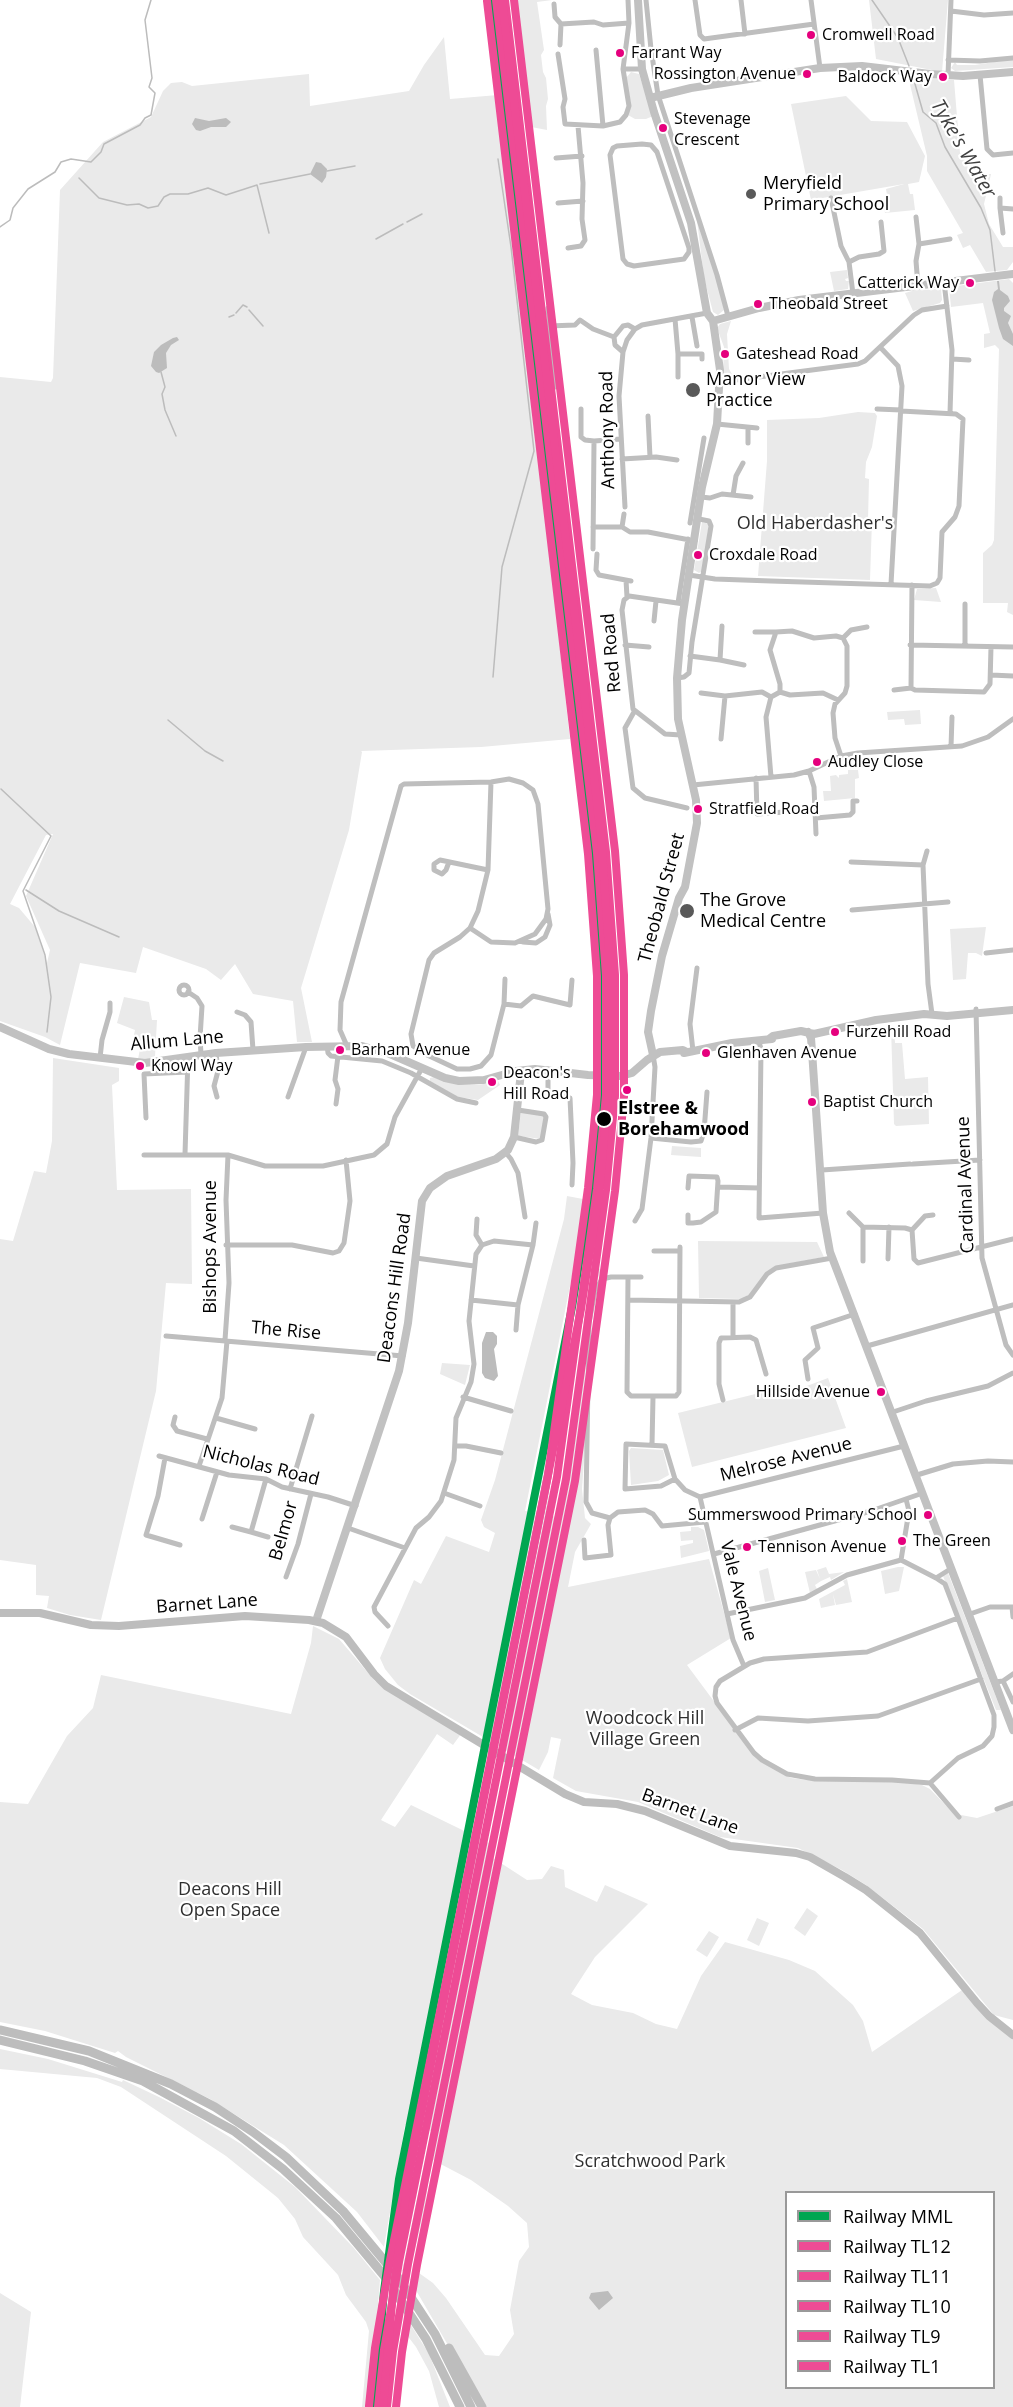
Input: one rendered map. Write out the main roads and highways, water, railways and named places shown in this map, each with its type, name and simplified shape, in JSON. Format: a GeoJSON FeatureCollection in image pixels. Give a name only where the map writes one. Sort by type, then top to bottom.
{"type":"FeatureCollection","features":[{"type":"Feature","properties":{"kind":"highway"},"geometry":{"type":"LineString","coordinates":[[0,2030],[89,2051],[140,2070],[215,2107],[285,2157],[343,2211],[377,2249],[445,2341],[482,2407]]}},
{"type":"Feature","properties":{"kind":"highway"},"geometry":{"type":"LineString","coordinates":[[0,2040],[86,2061],[143,2081],[234,2131],[310,2193],[348,2231],[376,2264],[406,2305],[434,2354],[460,2407]]}},
{"type":"Feature","properties":{"kind":"highway"},"geometry":{"type":"LineString","coordinates":[[407,2290],[443,2349],[471,2407]]}},
{"type":"Feature","properties":{"kind":"highway"},"geometry":{"type":"LineString","coordinates":[[434,2354],[453,2407]]}},
{"type":"Feature","properties":{"kind":"main road","name":"Barnet Lane"},"geometry":{"type":"LineString","coordinates":[[0,1613],[40,1613],[92,1625],[119,1626],[246,1616],[316,1621],[330,1626],[346,1637],[386,1686],[565,1794],[584,1802],[617,1804],[645,1811],[730,1846],[796,1853],[810,1857],[845,1877],[866,1890],[920,1933],[968,1993],[1003,2028],[1013,2033]]}},
{"type":"Feature","properties":{"kind":"waterway"},"geometry":{"type":"LineString","coordinates":[[0,227],[10,220],[13,208],[28,189],[55,172],[61,162],[71,159],[91,162],[101,152],[104,144],[140,125],[145,118],[151,115],[155,93],[149,87],[152,78],[145,20],[151,0]]}},
{"type":"Feature","properties":{"kind":"waterway","name":"Tyke's Water"},"geometry":{"type":"LineString","coordinates":[[872,0],[898,38],[909,66]]}},
{"type":"Feature","properties":{"kind":"waterway","name":"Tyke's Water"},"geometry":{"type":"LineString","coordinates":[[913,77],[923,112],[936,123],[945,147],[981,208],[990,230],[995,271]]}},
{"type":"Feature","properties":{"kind":"waterway"},"geometry":{"type":"LineString","coordinates":[[493,677],[502,567],[534,451],[511,247],[498,159]]}},
{"type":"Feature","properties":{"kind":"waterway"},"geometry":{"type":"LineString","coordinates":[[327,171],[355,166]]}},
{"type":"Feature","properties":{"kind":"waterway"},"geometry":{"type":"LineString","coordinates":[[260,184],[310,174]]}},
{"type":"Feature","properties":{"kind":"waterway"},"geometry":{"type":"LineString","coordinates":[[79,178],[99,198],[127,205],[139,204],[148,208],[158,206],[164,197],[170,194],[188,194],[208,188],[226,195],[257,185],[269,233]]}},
{"type":"Feature","properties":{"kind":"waterway"},"geometry":{"type":"LineString","coordinates":[[407,222],[422,214]]}},
{"type":"Feature","properties":{"kind":"waterway"},"geometry":{"type":"LineString","coordinates":[[376,239],[403,224]]}},
{"type":"Feature","properties":{"kind":"waterway"},"geometry":{"type":"LineString","coordinates":[[236,313],[243,305],[247,307]]}},
{"type":"Feature","properties":{"kind":"waterway"},"geometry":{"type":"LineString","coordinates":[[249,310],[263,326]]}},
{"type":"Feature","properties":{"kind":"waterway"},"geometry":{"type":"LineString","coordinates":[[229,317],[234,315]]}},
{"type":"Feature","properties":{"kind":"waterway"},"geometry":{"type":"LineString","coordinates":[[161,372],[165,387],[162,394],[165,410],[176,436]]}},
{"type":"Feature","properties":{"kind":"waterway"},"geometry":{"type":"LineString","coordinates":[[168,720],[205,751],[223,761]]}},
{"type":"Feature","properties":{"kind":"waterway"},"geometry":{"type":"LineString","coordinates":[[1,789],[51,836],[23,891],[45,955],[51,997],[47,1032]]}},
{"type":"Feature","properties":{"kind":"waterway"},"geometry":{"type":"LineString","coordinates":[[26,890],[59,911],[119,937]]}},
{"type":"Feature","properties":{"kind":"rail line","name":"MML"},"geometry":{"type":"LineString","coordinates":[[374,2407],[384,2291],[399,2179],[572,1307],[590,1194],[600,1081],[600,950],[592,837],[493,0]]}},
{"type":"Feature","properties":{"kind":"rail line","name":"TL12"},"geometry":{"type":"LineString","coordinates":[[378,2407],[384,2350],[399,2262],[557,1477],[597,1189],[606,1095],[606,976],[597,853],[496,0]]}},
{"type":"Feature","properties":{"kind":"rail line","name":"TL1"},"geometry":{"type":"LineString","coordinates":[[383,2407],[393,2292],[408,2180],[581,1309],[599,1195],[609,1082],[609,950],[601,836],[502,0]]}},
{"type":"Feature","properties":{"kind":"rail line","name":"TL11"},"geometry":{"type":"LineString","coordinates":[[387,2407],[393,2351],[408,2264],[566,1479],[606,1190],[615,1096],[615,975],[606,852],[505,0]]}},
{"type":"Feature","properties":{"kind":"rail line","name":"TL9"},"geometry":{"type":"LineString","coordinates":[[396,2407],[402,2352],[417,2265],[575,1481],[615,1191],[624,1097],[624,975],[615,851],[514,0]]}},
{"type":"Feature","properties":{"kind":"rail line","name":"TL10"},"geometry":{"type":"LineString","coordinates":[[369,2406],[375,2348],[390,2260],[548,1475],[588,1188],[597,1095],[597,976],[588,854],[487,1]]}},
{"type":"Feature","properties":{"kind":"place","name":"Cromwell Road"},"geometry":{"type":"Point","coordinates":[811,35]}},
{"type":"Feature","properties":{"kind":"place","name":"Farrant Way"},"geometry":{"type":"Point","coordinates":[620,53]}},
{"type":"Feature","properties":{"kind":"place","name":"Rossington Avenue"},"geometry":{"type":"Point","coordinates":[807,74]}},
{"type":"Feature","properties":{"kind":"place","name":"Baldock Way"},"geometry":{"type":"Point","coordinates":[943,77]}},
{"type":"Feature","properties":{"kind":"place","name":"Stevenage Crescent"},"geometry":{"type":"Point","coordinates":[663,128]}},
{"type":"Feature","properties":{"kind":"place","name":"Meryfield Primary School"},"geometry":{"type":"Point","coordinates":[751,194]}},
{"type":"Feature","properties":{"kind":"place","name":"Catterick Way"},"geometry":{"type":"Point","coordinates":[970,283]}},
{"type":"Feature","properties":{"kind":"place","name":"Theobald Street"},"geometry":{"type":"Point","coordinates":[758,304]}},
{"type":"Feature","properties":{"kind":"place","name":"Gateshead Road"},"geometry":{"type":"Point","coordinates":[725,354]}},
{"type":"Feature","properties":{"kind":"place","name":"Manor View Practice"},"geometry":{"type":"Point","coordinates":[693,390]}},
{"type":"Feature","properties":{"kind":"place","name":"Croxdale Road"},"geometry":{"type":"Point","coordinates":[698,555]}},
{"type":"Feature","properties":{"kind":"place","name":"Audley Close"},"geometry":{"type":"Point","coordinates":[817,762]}},
{"type":"Feature","properties":{"kind":"place","name":"Stratfield Road"},"geometry":{"type":"Point","coordinates":[698,809]}},
{"type":"Feature","properties":{"kind":"place","name":"The Grove Medical Centre"},"geometry":{"type":"Point","coordinates":[687,911]}},
{"type":"Feature","properties":{"kind":"place","name":"Furzehill Road"},"geometry":{"type":"Point","coordinates":[835,1032]}},
{"type":"Feature","properties":{"kind":"place","name":"Barham Avenue"},"geometry":{"type":"Point","coordinates":[340,1050]}},
{"type":"Feature","properties":{"kind":"place","name":"Glenhaven Avenue"},"geometry":{"type":"Point","coordinates":[706,1053]}},
{"type":"Feature","properties":{"kind":"place","name":"Knowl Way"},"geometry":{"type":"Point","coordinates":[140,1066]}},
{"type":"Feature","properties":{"kind":"place","name":"Deacon's Hill Road"},"geometry":{"type":"Point","coordinates":[492,1082]}},
{"type":"Feature","properties":{"kind":"place","name":"Baptist Church"},"geometry":{"type":"Point","coordinates":[812,1102]}},
{"type":"Feature","properties":{"kind":"place","name":"Elstree & Borehamwood"},"geometry":{"type":"Point","coordinates":[604,1119]}},
{"type":"Feature","properties":{"kind":"place","name":"Hillside Avenue"},"geometry":{"type":"Point","coordinates":[881,1392]}},
{"type":"Feature","properties":{"kind":"place","name":"Summerswood Primary School"},"geometry":{"type":"Point","coordinates":[928,1515]}},
{"type":"Feature","properties":{"kind":"place","name":"The Green"},"geometry":{"type":"Point","coordinates":[902,1541]}},
{"type":"Feature","properties":{"kind":"place","name":"Tennison Avenue"},"geometry":{"type":"Point","coordinates":[747,1547]}},
{"type":"Feature","properties":{"kind":"park label","name":"Old Haberdasher's"},"geometry":{"type":"Point","coordinates":[815,524]}},
{"type":"Feature","properties":{"kind":"park label","name":"Woodcock Hill Village Green"},"geometry":{"type":"Point","coordinates":[645,1729]}},
{"type":"Feature","properties":{"kind":"park label","name":"Deacons Hill Open Space"},"geometry":{"type":"Point","coordinates":[230,1900]}},
{"type":"Feature","properties":{"kind":"park label","name":"Scratchwood Park"},"geometry":{"type":"Point","coordinates":[650,2162]}}]}
